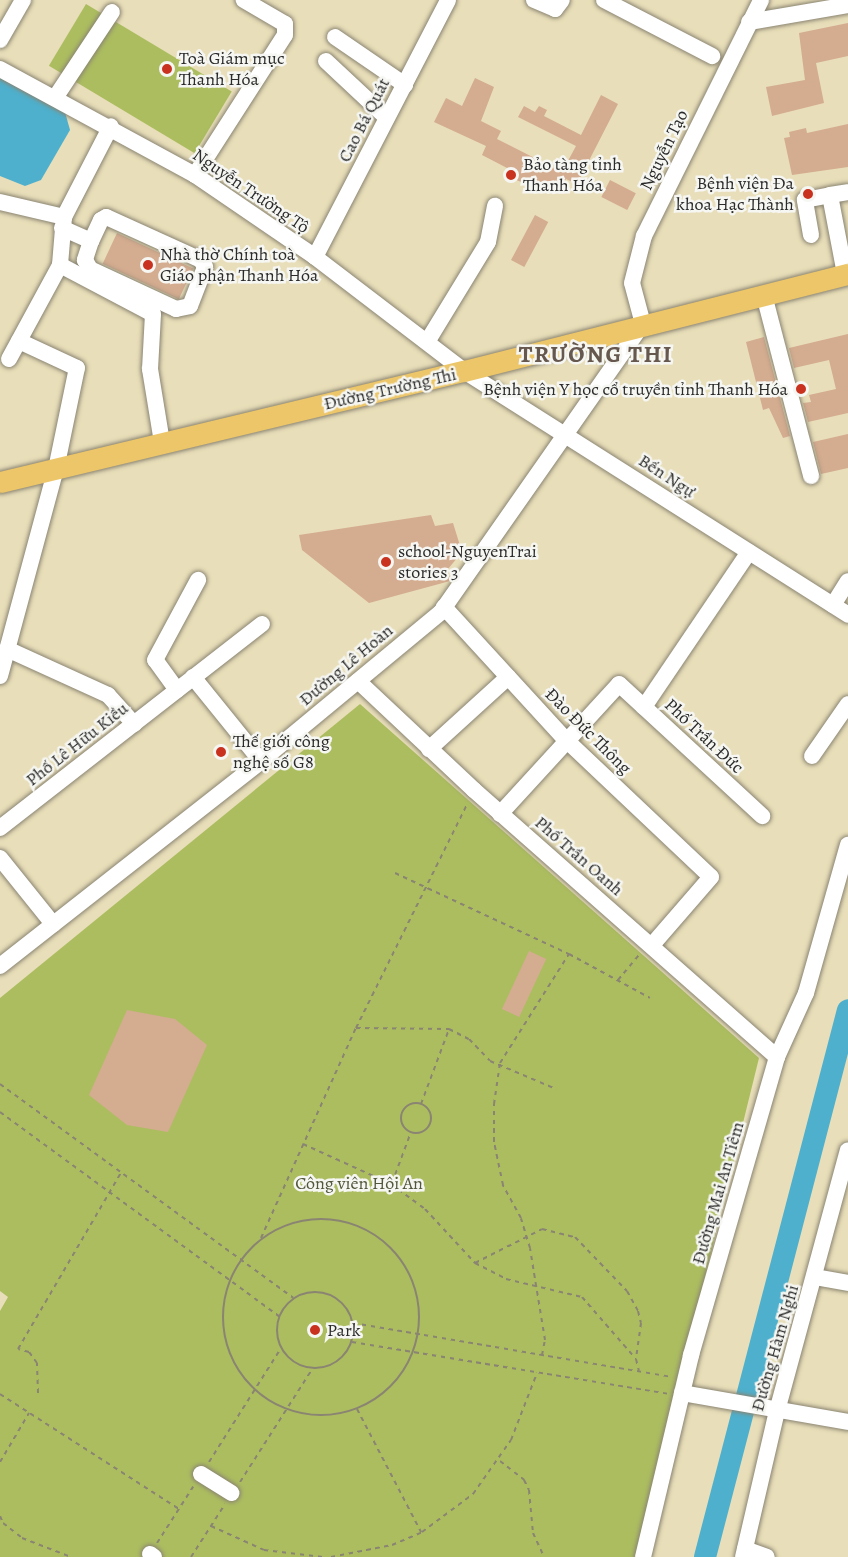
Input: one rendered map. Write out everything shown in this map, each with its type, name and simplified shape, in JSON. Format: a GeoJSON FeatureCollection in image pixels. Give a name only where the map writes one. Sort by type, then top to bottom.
{"type":"FeatureCollection","features":[{"type":"Feature","properties":{"kind":"main road","name":"Đường Trường Thi"},"geometry":{"type":"LineString","coordinates":[[0,482],[464,371],[846,274]]}},
{"type":"Feature","properties":{"kind":"street"},"geometry":{"type":"LineString","coordinates":[[0,40],[23,0]]}},
{"type":"Feature","properties":{"kind":"street"},"geometry":{"type":"LineString","coordinates":[[195,175],[285,35],[285,24],[244,0]]}},
{"type":"Feature","properties":{"kind":"street","name":"Cao Bá Quát"},"geometry":{"type":"LineString","coordinates":[[315,257],[448,0]]}},
{"type":"Feature","properties":{"kind":"street"},"geometry":{"type":"LineString","coordinates":[[534,0],[555,9],[562,0]]}},
{"type":"Feature","properties":{"kind":"street"},"geometry":{"type":"LineString","coordinates":[[604,0],[712,56]]}},
{"type":"Feature","properties":{"kind":"street","name":"Nguyễn Tạo"},"geometry":{"type":"LineString","coordinates":[[643,324],[632,283],[644,236],[760,0]]}},
{"type":"Feature","properties":{"kind":"street"},"geometry":{"type":"LineString","coordinates":[[750,22],[848,5]]}},
{"type":"Feature","properties":{"kind":"street"},"geometry":{"type":"LineString","coordinates":[[55,98],[112,12]]}},
{"type":"Feature","properties":{"kind":"street"},"geometry":{"type":"LineString","coordinates":[[335,37],[405,85]]}},
{"type":"Feature","properties":{"kind":"street"},"geometry":{"type":"LineString","coordinates":[[326,61],[387,118]]}},
{"type":"Feature","properties":{"kind":"street","name":"Nguyễn Trường Tộ"},"geometry":{"type":"LineString","coordinates":[[0,69],[111,126],[195,175],[315,257],[464,371]]}},
{"type":"Feature","properties":{"kind":"street"},"geometry":{"type":"LineString","coordinates":[[9,359],[60,265],[63,222],[111,126]]}},
{"type":"Feature","properties":{"kind":"street"},"geometry":{"type":"LineString","coordinates":[[811,235],[805,200],[848,192]]}},
{"type":"Feature","properties":{"kind":"street"},"geometry":{"type":"LineString","coordinates":[[830,195],[846,274]]}},
{"type":"Feature","properties":{"kind":"street"},"geometry":{"type":"LineString","coordinates":[[0,202],[63,222],[91,241]]}},
{"type":"Feature","properties":{"kind":"street"},"geometry":{"type":"LineString","coordinates":[[427,342],[488,242],[495,206]]}},
{"type":"Feature","properties":{"kind":"street"},"geometry":{"type":"LineString","coordinates":[[106,217],[201,260],[206,267],[190,306],[176,309],[90,269],[85,260],[91,241],[101,220],[106,217]]}},
{"type":"Feature","properties":{"kind":"street"},"geometry":{"type":"LineString","coordinates":[[60,265],[153,314],[150,369],[162,442]]}},
{"type":"Feature","properties":{"kind":"street"},"geometry":{"type":"LineString","coordinates":[[764,296],[811,476]]}},
{"type":"Feature","properties":{"kind":"street","name":"Đường Lê Hoàn"},"geometry":{"type":"LineString","coordinates":[[0,966],[261,761],[444,607],[567,436],[643,324]]}},
{"type":"Feature","properties":{"kind":"street"},"geometry":{"type":"LineString","coordinates":[[0,676],[56,469],[77,368],[19,340]]}},
{"type":"Feature","properties":{"kind":"street","name":"Bến Ngự"},"geometry":{"type":"LineString","coordinates":[[464,371],[848,615]]}},
{"type":"Feature","properties":{"kind":"street"},"geometry":{"type":"LineString","coordinates":[[644,707],[749,552]]}},
{"type":"Feature","properties":{"kind":"street"},"geometry":{"type":"LineString","coordinates":[[177,690],[155,660],[198,580]]}},
{"type":"Feature","properties":{"kind":"street"},"geometry":{"type":"LineString","coordinates":[[833,605],[848,581]]}},
{"type":"Feature","properties":{"kind":"street","name":"Đào Đức Thông"},"geometry":{"type":"LineString","coordinates":[[444,607],[566,740],[711,877],[651,944]]}},
{"type":"Feature","properties":{"kind":"street","name":"Phố Lê Hữu Kiều"},"geometry":{"type":"LineString","coordinates":[[0,828],[262,624]]}},
{"type":"Feature","properties":{"kind":"street"},"geometry":{"type":"LineString","coordinates":[[7,649],[108,695],[134,724]]}},
{"type":"Feature","properties":{"kind":"street"},"geometry":{"type":"LineString","coordinates":[[193,677],[261,761]]}},
{"type":"Feature","properties":{"kind":"street"},"geometry":{"type":"LineString","coordinates":[[429,749],[508,677]]}},
{"type":"Feature","properties":{"kind":"street","name":"Phố Trần Oanh"},"geometry":{"type":"LineString","coordinates":[[358,681],[500,814],[651,944],[777,1057]]}},
{"type":"Feature","properties":{"kind":"street","name":"Phố Trần Đức"},"geometry":{"type":"LineString","coordinates":[[566,740],[619,684],[762,816]]}},
{"type":"Feature","properties":{"kind":"street"},"geometry":{"type":"LineString","coordinates":[[812,756],[848,704]]}},
{"type":"Feature","properties":{"kind":"street"},"geometry":{"type":"LineString","coordinates":[[500,814],[566,740]]}},
{"type":"Feature","properties":{"kind":"street","name":"Đường Mai An Tiêm"},"geometry":{"type":"LineString","coordinates":[[643,1557],[683,1390],[777,1057],[806,993],[848,844]]}},
{"type":"Feature","properties":{"kind":"street"},"geometry":{"type":"LineString","coordinates":[[0,858],[53,924]]}},
{"type":"Feature","properties":{"kind":"street","name":"Đường Hàm Nghi"},"geometry":{"type":"LineString","coordinates":[[744,1553],[770,1409],[816,1277],[848,1150]]}},
{"type":"Feature","properties":{"kind":"street"},"geometry":{"type":"LineString","coordinates":[[816,1277],[848,1283]]}},
{"type":"Feature","properties":{"kind":"street"},"geometry":{"type":"LineString","coordinates":[[683,1390],[703,1397],[848,1422]]}},
{"type":"Feature","properties":{"kind":"street"},"geometry":{"type":"LineString","coordinates":[[201,1474],[232,1493]]}},
{"type":"Feature","properties":{"kind":"street"},"geometry":{"type":"LineString","coordinates":[[744,1553],[767,1557]]}},
{"type":"Feature","properties":{"kind":"path"},"geometry":{"type":"LineString","coordinates":[[260,1239],[287,1224],[318,1219],[348,1222],[377,1235],[399,1257],[414,1284],[420,1314],[418,1334],[414,1352],[404,1372],[383,1394],[357,1409],[327,1415],[287,1408],[255,1389],[230,1355],[223,1326],[230,1280],[241,1260],[260,1239],[356,1028],[474,790]]}},
{"type":"Feature","properties":{"kind":"path"},"geometry":{"type":"LineString","coordinates":[[395,873],[569,954],[650,998]]}},
{"type":"Feature","properties":{"kind":"path"},"geometry":{"type":"LineString","coordinates":[[617,981],[651,944]]}},
{"type":"Feature","properties":{"kind":"path"},"geometry":{"type":"LineString","coordinates":[[542,1355],[545,1340],[526,1236],[503,1185],[494,1142],[500,1063],[569,954]]}},
{"type":"Feature","properties":{"kind":"path"},"geometry":{"type":"LineString","coordinates":[[356,1028],[449,1029],[469,1039],[481,1055],[556,1089]]}},
{"type":"Feature","properties":{"kind":"path"},"geometry":{"type":"LineString","coordinates":[[421,1104],[449,1029]]}},
{"type":"Feature","properties":{"kind":"path"},"geometry":{"type":"LineString","coordinates":[[0,1084],[293,1298]]}},
{"type":"Feature","properties":{"kind":"path"},"geometry":{"type":"LineString","coordinates":[[421,1104],[430,1114],[430,1123],[420,1132],[411,1132],[402,1122],[402,1113],[408,1106],[421,1104]]}},
{"type":"Feature","properties":{"kind":"path"},"geometry":{"type":"LineString","coordinates":[[0,1112],[279,1316]]}},
{"type":"Feature","properties":{"kind":"path"},"geometry":{"type":"LineString","coordinates":[[391,1184],[411,1132]]}},
{"type":"Feature","properties":{"kind":"path"},"geometry":{"type":"LineString","coordinates":[[303,1144],[391,1184],[425,1209],[474,1263],[506,1278],[536,1286],[565,1290],[593,1305],[636,1359]]}},
{"type":"Feature","properties":{"kind":"path"},"geometry":{"type":"LineString","coordinates":[[38,1393],[37,1364],[29,1352],[18,1349],[108,1191],[121,1173]]}},
{"type":"Feature","properties":{"kind":"path"},"geometry":{"type":"LineString","coordinates":[[474,1263],[542,1229],[575,1237],[627,1291],[641,1323],[636,1359],[639,1371]]}},
{"type":"Feature","properties":{"kind":"path"},"geometry":{"type":"LineString","coordinates":[[191,1557],[313,1368],[341,1358],[352,1342],[353,1323],[342,1302],[332,1295],[308,1292],[293,1298],[279,1316],[277,1337],[281,1348],[295,1362],[313,1368]]}},
{"type":"Feature","properties":{"kind":"path"},"geometry":{"type":"LineString","coordinates":[[353,1323],[639,1371],[683,1390]]}},
{"type":"Feature","properties":{"kind":"path"},"geometry":{"type":"LineString","coordinates":[[352,1342],[537,1373],[683,1390]]}},
{"type":"Feature","properties":{"kind":"path"},"geometry":{"type":"LineString","coordinates":[[152,1556],[179,1509],[281,1348]]}},
{"type":"Feature","properties":{"kind":"path"},"geometry":{"type":"LineString","coordinates":[[331,1557],[381,1548],[422,1532],[473,1494],[512,1440],[537,1373]]}},
{"type":"Feature","properties":{"kind":"path"},"geometry":{"type":"LineString","coordinates":[[0,1394],[179,1509]]}},
{"type":"Feature","properties":{"kind":"path"},"geometry":{"type":"LineString","coordinates":[[357,1409],[422,1532]]}},
{"type":"Feature","properties":{"kind":"path"},"geometry":{"type":"LineString","coordinates":[[0,1462],[29,1412]]}},
{"type":"Feature","properties":{"kind":"path"},"geometry":{"type":"LineString","coordinates":[[499,1461],[524,1480],[529,1490],[533,1533],[544,1557]]}},
{"type":"Feature","properties":{"kind":"path"},"geometry":{"type":"LineString","coordinates":[[0,1516],[3,1524],[22,1538],[71,1557]]}},
{"type":"Feature","properties":{"kind":"path"},"geometry":{"type":"LineString","coordinates":[[211,1526],[264,1550],[323,1557]]}},
{"type":"Feature","properties":{"kind":"green space"},"geometry":{"type":"Polygon","coordinates":[[[86,4],[232,92],[195,153],[49,66],[86,4]]]}},
{"type":"Feature","properties":{"kind":"green space","name":"Công viên Hội An"},"geometry":{"type":"Polygon","coordinates":[[[360,704],[759,1058],[636,1557],[0,1557],[0,1311],[8,1297],[0,1291],[0,998],[360,704]]]}},
{"type":"Feature","properties":{"kind":"water"},"geometry":{"type":"Polygon","coordinates":[[[0,78],[65,112],[70,130],[41,180],[25,186],[0,176],[0,78]]]}},
{"type":"Feature","properties":{"kind":"building"},"geometry":{"type":"Polygon","coordinates":[[[848,23],[848,56],[816,63],[824,103],[772,116],[766,87],[805,80],[799,33],[848,23]]]}},
{"type":"Feature","properties":{"kind":"building"},"geometry":{"type":"Polygon","coordinates":[[[475,78],[494,87],[481,121],[501,131],[497,139],[562,172],[576,146],[518,117],[524,106],[535,112],[539,106],[547,110],[544,116],[581,135],[601,95],[618,104],[577,184],[566,179],[558,194],[524,177],[521,182],[512,178],[515,172],[482,155],[486,146],[434,122],[446,98],[462,106],[475,78]]]}},
{"type":"Feature","properties":{"kind":"building"},"geometry":{"type":"Polygon","coordinates":[[[848,124],[848,167],[792,175],[784,138],[790,137],[789,132],[806,128],[807,133],[848,124]]]}},
{"type":"Feature","properties":{"kind":"building"},"geometry":{"type":"Polygon","coordinates":[[[610,180],[636,193],[627,210],[601,197],[610,180]]]}},
{"type":"Feature","properties":{"kind":"building"},"geometry":{"type":"Polygon","coordinates":[[[535,215],[548,222],[524,267],[511,260],[535,215]]]}},
{"type":"Feature","properties":{"kind":"building","name":"Nhà thờ Chính toà Giáo phận Thanh Hóa"},"geometry":{"type":"Polygon","coordinates":[[[117,233],[193,268],[179,299],[103,264],[117,233]]]}},
{"type":"Feature","properties":{"kind":"building"},"geometry":{"type":"Polygon","coordinates":[[[848,334],[848,413],[808,422],[803,403],[811,402],[809,395],[836,389],[829,360],[794,368],[789,348],[848,334]]]}},
{"type":"Feature","properties":{"kind":"building"},"geometry":{"type":"Polygon","coordinates":[[[764,337],[790,436],[783,438],[769,408],[763,410],[746,342],[764,337]]]}},
{"type":"Feature","properties":{"kind":"building"},"geometry":{"type":"Polygon","coordinates":[[[848,434],[848,468],[821,474],[813,442],[848,434]]]}},
{"type":"Feature","properties":{"kind":"building","name":"school-NguyenTrai stories 3"},"geometry":{"type":"Polygon","coordinates":[[[431,515],[435,526],[453,523],[462,552],[448,569],[450,581],[369,603],[302,550],[299,535],[431,515]]]}},
{"type":"Feature","properties":{"kind":"building"},"geometry":{"type":"Polygon","coordinates":[[[529,951],[546,959],[519,1017],[502,1009],[529,951]]]}},
{"type":"Feature","properties":{"kind":"building"},"geometry":{"type":"Polygon","coordinates":[[[127,1010],[175,1019],[207,1045],[168,1132],[127,1125],[89,1095],[127,1010]]]}},
{"type":"Feature","properties":{"kind":"waterway"},"geometry":{"type":"LineString","coordinates":[[705,1557],[848,1010]]}},
{"type":"Feature","properties":{"kind":"place","name":"Toà Giám mục Thanh Hóa"},"geometry":{"type":"Point","coordinates":[167,69]}},
{"type":"Feature","properties":{"kind":"place","name":"Bảo tàng tỉnh Thanh Hóa"},"geometry":{"type":"Point","coordinates":[511,175]}},
{"type":"Feature","properties":{"kind":"place","name":"Bệnh viện Đa khoa Hạc Thành"},"geometry":{"type":"Point","coordinates":[808,194]}},
{"type":"Feature","properties":{"kind":"place","name":"Nhà thờ Chính toà Giáo phận Thanh Hóa"},"geometry":{"type":"Point","coordinates":[148,265]}},
{"type":"Feature","properties":{"kind":"place","name":"Bệnh viện Y học cổ truyền tỉnh Thanh Hóa"},"geometry":{"type":"Point","coordinates":[801,389]}},
{"type":"Feature","properties":{"kind":"place","name":"school-NguyenTrai stories 3"},"geometry":{"type":"Point","coordinates":[386,562]}},
{"type":"Feature","properties":{"kind":"place","name":"Thế giới công nghệ số G8"},"geometry":{"type":"Point","coordinates":[221,752]}},
{"type":"Feature","properties":{"kind":"place","name":"Park"},"geometry":{"type":"Point","coordinates":[315,1330]}},
{"type":"Feature","properties":{"kind":"district","name":"TRƯỜNG THI"},"geometry":{"type":"Point","coordinates":[596,355]}}]}
